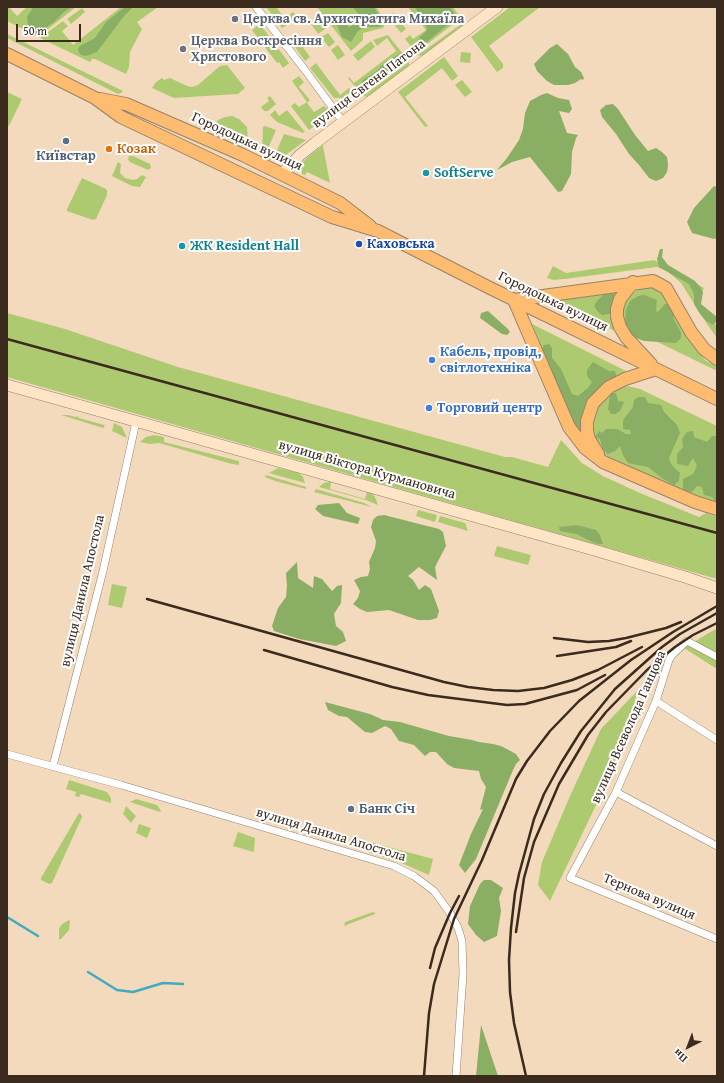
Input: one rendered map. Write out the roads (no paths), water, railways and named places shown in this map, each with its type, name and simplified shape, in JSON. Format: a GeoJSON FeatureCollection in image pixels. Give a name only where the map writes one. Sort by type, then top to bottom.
{"type":"FeatureCollection","features":[{"type":"Feature","properties":{"kind":"main road","name":"Городоцька вулиця"},"geometry":{"type":"LineString","coordinates":[[7,54],[95,98],[122,117],[214,161],[332,217],[378,231]]}},
{"type":"Feature","properties":{"kind":"main road","name":"Городоцька вулиця"},"geometry":{"type":"LineString","coordinates":[[95,98],[126,104],[243,155],[340,203],[378,231],[514,300],[717,399]]}},
{"type":"Feature","properties":{"kind":"main road"},"geometry":{"type":"LineString","coordinates":[[214,161],[243,155]]}},
{"type":"Feature","properties":{"kind":"main road"},"geometry":{"type":"LineString","coordinates":[[250,178],[282,174],[295,199]]}},
{"type":"Feature","properties":{"kind":"main road"},"geometry":{"type":"LineString","coordinates":[[717,359],[704,349],[691,332],[666,288],[653,281],[633,282],[514,300],[569,427],[585,448],[603,462],[717,510]]}},
{"type":"Feature","properties":{"kind":"main road"},"geometry":{"type":"LineString","coordinates":[[603,462],[589,439],[587,431],[587,421],[592,403],[609,387],[626,379],[656,369],[626,338],[617,318],[617,309],[620,299],[633,282]]}},
{"type":"Feature","properties":{"kind":"street"},"geometry":{"type":"LineString","coordinates":[[256,7],[305,70],[342,122]]}},
{"type":"Feature","properties":{"kind":"street","name":"вулиця Євгена Патона"},"geometry":{"type":"LineString","coordinates":[[282,174],[300,155],[342,122],[497,7]]}},
{"type":"Feature","properties":{"kind":"street","name":"вулиця Віктора Курмановича"},"geometry":{"type":"LineString","coordinates":[[7,385],[594,550],[717,588]]}},
{"type":"Feature","properties":{"kind":"street","name":"вулиця Данила Апостола"},"geometry":{"type":"LineString","coordinates":[[53,766],[103,571],[136,422]]}},
{"type":"Feature","properties":{"kind":"street","name":"вулиця Всеволода Ганцова"},"geometry":{"type":"LineString","coordinates":[[570,878],[616,792],[656,701],[672,655],[687,641],[717,657]]}},
{"type":"Feature","properties":{"kind":"street"},"geometry":{"type":"LineString","coordinates":[[656,701],[717,740]]}},
{"type":"Feature","properties":{"kind":"street","name":"вулиця Данила Апостола"},"geometry":{"type":"LineString","coordinates":[[7,754],[53,766],[394,866],[419,880],[434,891],[450,913],[458,928],[462,941],[463,974],[456,1076]]}},
{"type":"Feature","properties":{"kind":"street"},"geometry":{"type":"LineString","coordinates":[[616,792],[717,846]]}},
{"type":"Feature","properties":{"kind":"street","name":"Тернова вулиця"},"geometry":{"type":"LineString","coordinates":[[570,878],[717,939]]}},
{"type":"Feature","properties":{"kind":"waterway"},"geometry":{"type":"LineString","coordinates":[[7,917],[38,936]]}},
{"type":"Feature","properties":{"kind":"waterway"},"geometry":{"type":"LineString","coordinates":[[88,972],[117,990],[133,992],[163,983],[183,984]]}},
{"type":"Feature","properties":{"kind":"railway"},"geometry":{"type":"LineString","coordinates":[[7,339],[717,533]]}},
{"type":"Feature","properties":{"kind":"railway"},"geometry":{"type":"LineString","coordinates":[[147,599],[444,682],[493,690],[518,691],[544,688],[572,680],[598,670],[642,647]]}},
{"type":"Feature","properties":{"kind":"railway"},"geometry":{"type":"LineString","coordinates":[[424,1076],[429,1013],[434,984],[454,919],[482,860],[516,779],[527,761],[550,731],[579,701],[631,660],[673,632],[717,606]]}},
{"type":"Feature","properties":{"kind":"railway"},"geometry":{"type":"LineString","coordinates":[[526,1076],[514,1023],[510,992],[509,960],[511,928],[519,874],[534,819],[544,794],[581,731],[615,689],[662,647],[680,634],[717,613]]}},
{"type":"Feature","properties":{"kind":"railway"},"geometry":{"type":"LineString","coordinates":[[554,638],[588,642],[609,641],[666,628],[681,622]]}},
{"type":"Feature","properties":{"kind":"railway"},"geometry":{"type":"LineString","coordinates":[[516,932],[524,878],[534,842],[559,784],[588,735],[606,712],[647,670],[675,647],[693,635],[717,623]]}},
{"type":"Feature","properties":{"kind":"railway"},"geometry":{"type":"LineString","coordinates":[[557,656],[616,647],[631,641]]}},
{"type":"Feature","properties":{"kind":"railway"},"geometry":{"type":"LineString","coordinates":[[264,650],[392,687],[428,695],[507,705],[525,704],[577,690],[605,675]]}},
{"type":"Feature","properties":{"kind":"railway"},"geometry":{"type":"LineString","coordinates":[[430,968],[435,948],[459,896]]}},
{"type":"Feature","properties":{"kind":"place","name":"Церква св. Архистратига Михаїла"},"geometry":{"type":"Point","coordinates":[235,19]}},
{"type":"Feature","properties":{"kind":"place","name":"Церква Воскресіння Христового"},"geometry":{"type":"Point","coordinates":[183,49]}},
{"type":"Feature","properties":{"kind":"place","name":"Київстар"},"geometry":{"type":"Point","coordinates":[66,141]}},
{"type":"Feature","properties":{"kind":"place","name":"Козак"},"geometry":{"type":"Point","coordinates":[109,149]}},
{"type":"Feature","properties":{"kind":"place","name":"SoftServe"},"geometry":{"type":"Point","coordinates":[426,173]}},
{"type":"Feature","properties":{"kind":"place","name":"Каховська"},"geometry":{"type":"Point","coordinates":[359,244]}},
{"type":"Feature","properties":{"kind":"place","name":"ЖК Resident Hall"},"geometry":{"type":"Point","coordinates":[182,246]}},
{"type":"Feature","properties":{"kind":"place","name":"Кабель, провід, світлотехніка"},"geometry":{"type":"Point","coordinates":[432,360]}},
{"type":"Feature","properties":{"kind":"place","name":"Торговий центр"},"geometry":{"type":"Point","coordinates":[429,408]}},
{"type":"Feature","properties":{"kind":"place","name":"Банк Січ"},"geometry":{"type":"Point","coordinates":[351,809]}}]}
